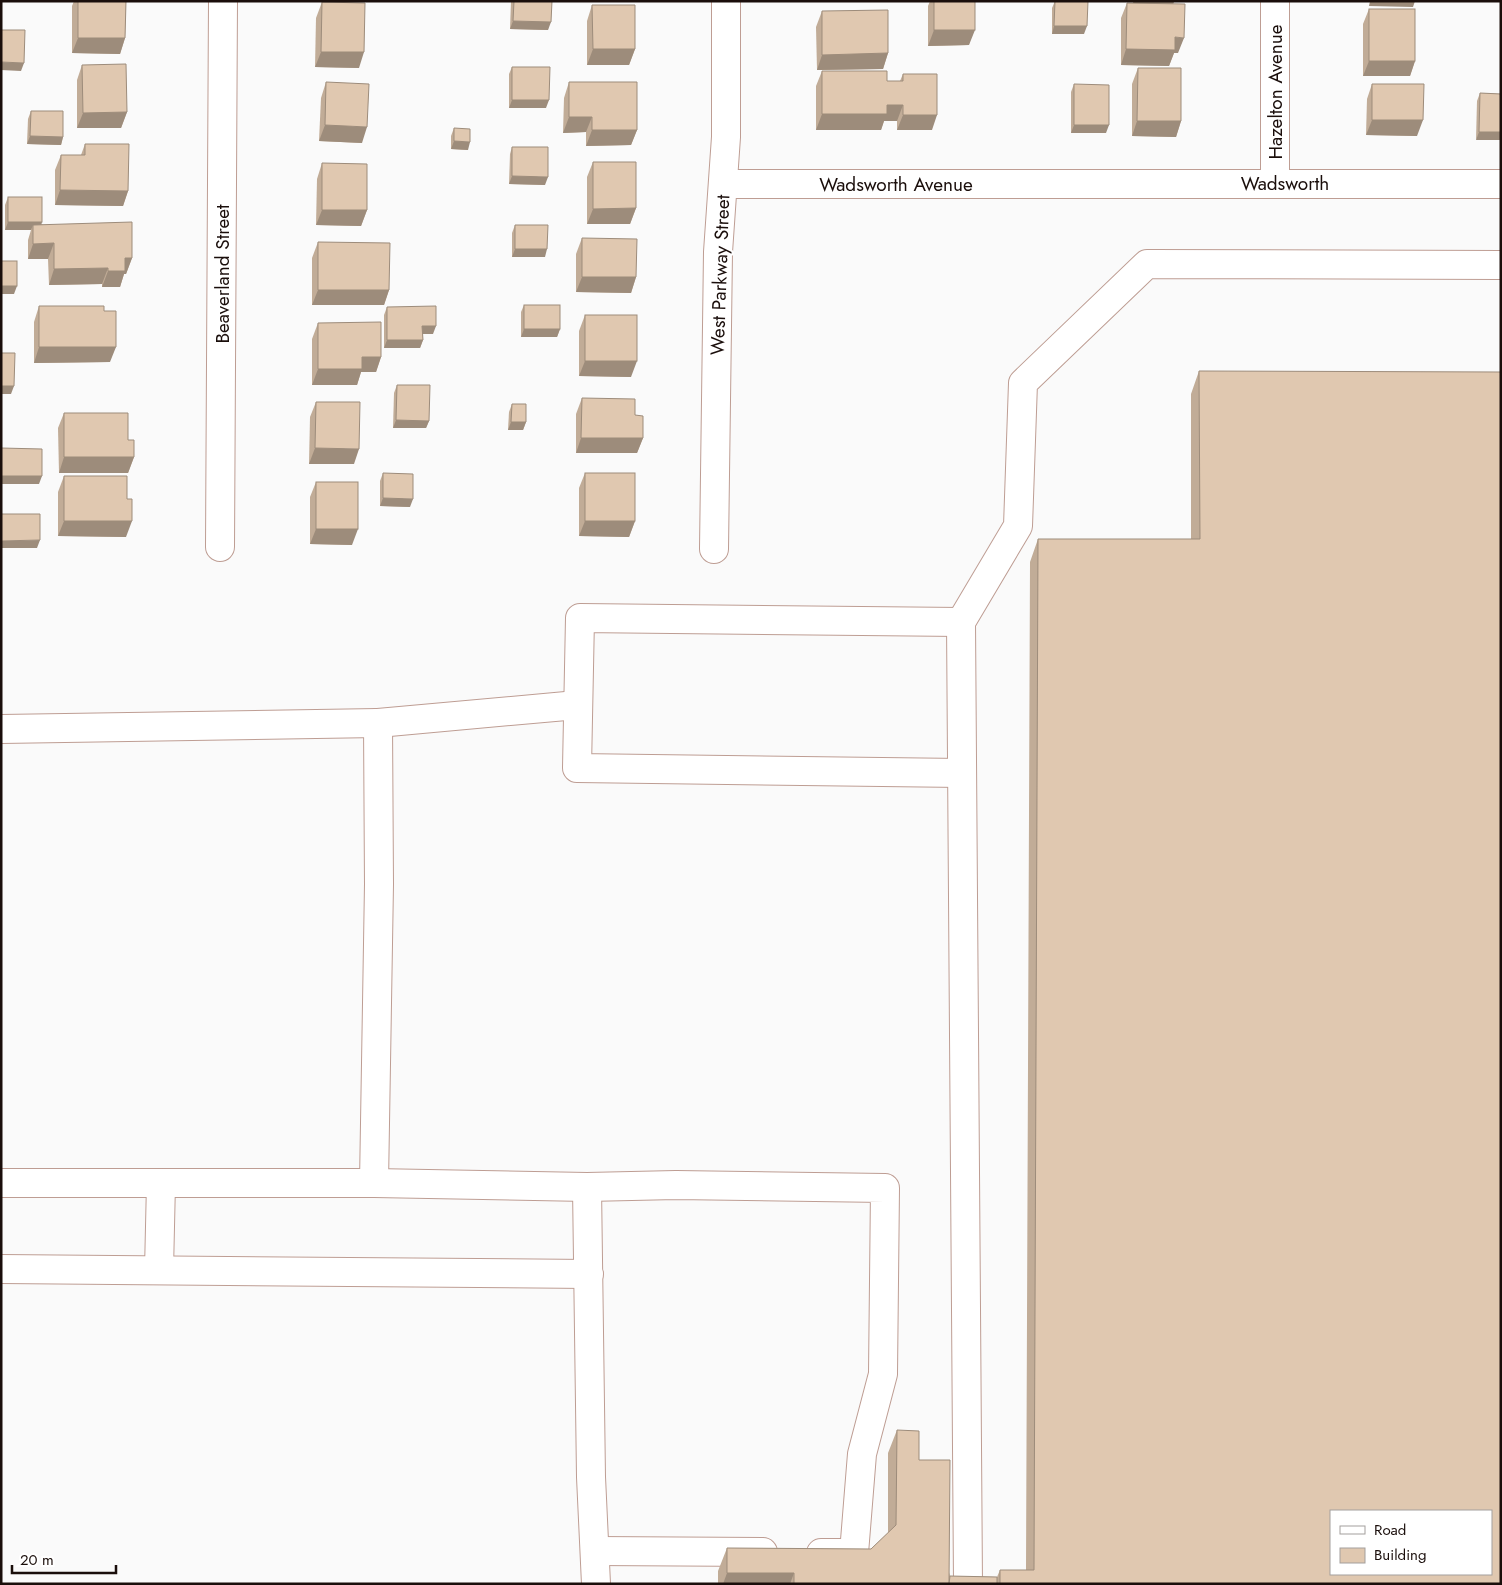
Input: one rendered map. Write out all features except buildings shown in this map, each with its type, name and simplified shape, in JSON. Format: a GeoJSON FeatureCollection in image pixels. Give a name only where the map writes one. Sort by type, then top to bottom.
{"type":"FeatureCollection","features":[{"type":"Feature","properties":{"kind":"street","name":"Beaverland Street"},"geometry":{"type":"LineString","coordinates":[[220,547],[223,1]]}},
{"type":"Feature","properties":{"kind":"street","name":"West Parkway Street"},"geometry":{"type":"LineString","coordinates":[[714,549],[718,252],[726,137],[726,1]]}},
{"type":"Feature","properties":{"kind":"street","name":"Hazelton Avenue"},"geometry":{"type":"LineString","coordinates":[[1275,1],[1275,183]]}},
{"type":"Feature","properties":{"kind":"street","name":"Wadsworth Avenue"},"geometry":{"type":"LineString","coordinates":[[723,184],[1068,184]]}},
{"type":"Feature","properties":{"kind":"street","name":"Wadsworth"},"geometry":{"type":"LineString","coordinates":[[1068,184],[1501,184]]}},
{"type":"Feature","properties":{"kind":"street"},"geometry":{"type":"LineString","coordinates":[[968,1584],[961,622],[1018,526],[1024,383],[1147,264],[1501,265]]}},
{"type":"Feature","properties":{"kind":"street"},"geometry":{"type":"LineString","coordinates":[[961,622],[580,618],[577,768],[962,773]]}},
{"type":"Feature","properties":{"kind":"street"},"geometry":{"type":"LineString","coordinates":[[1,729],[378,723],[577,706]]}},
{"type":"Feature","properties":{"kind":"street"},"geometry":{"type":"LineString","coordinates":[[374,1183],[379,884],[378,723]]}},
{"type":"Feature","properties":{"kind":"street"},"geometry":{"type":"LineString","coordinates":[[1,1182],[374,1183],[587,1187],[686,1185],[884,1188],[883,1374],[862,1454],[854,1553],[595,1551]]}},
{"type":"Feature","properties":{"kind":"street"},"geometry":{"type":"LineString","coordinates":[[159,1270],[161,1183]]}},
{"type":"Feature","properties":{"kind":"street"},"geometry":{"type":"LineString","coordinates":[[587,1187],[591,1477],[596,1584]]}},
{"type":"Feature","properties":{"kind":"street"},"geometry":{"type":"LineString","coordinates":[[1,1269],[589,1274]]}}]}
